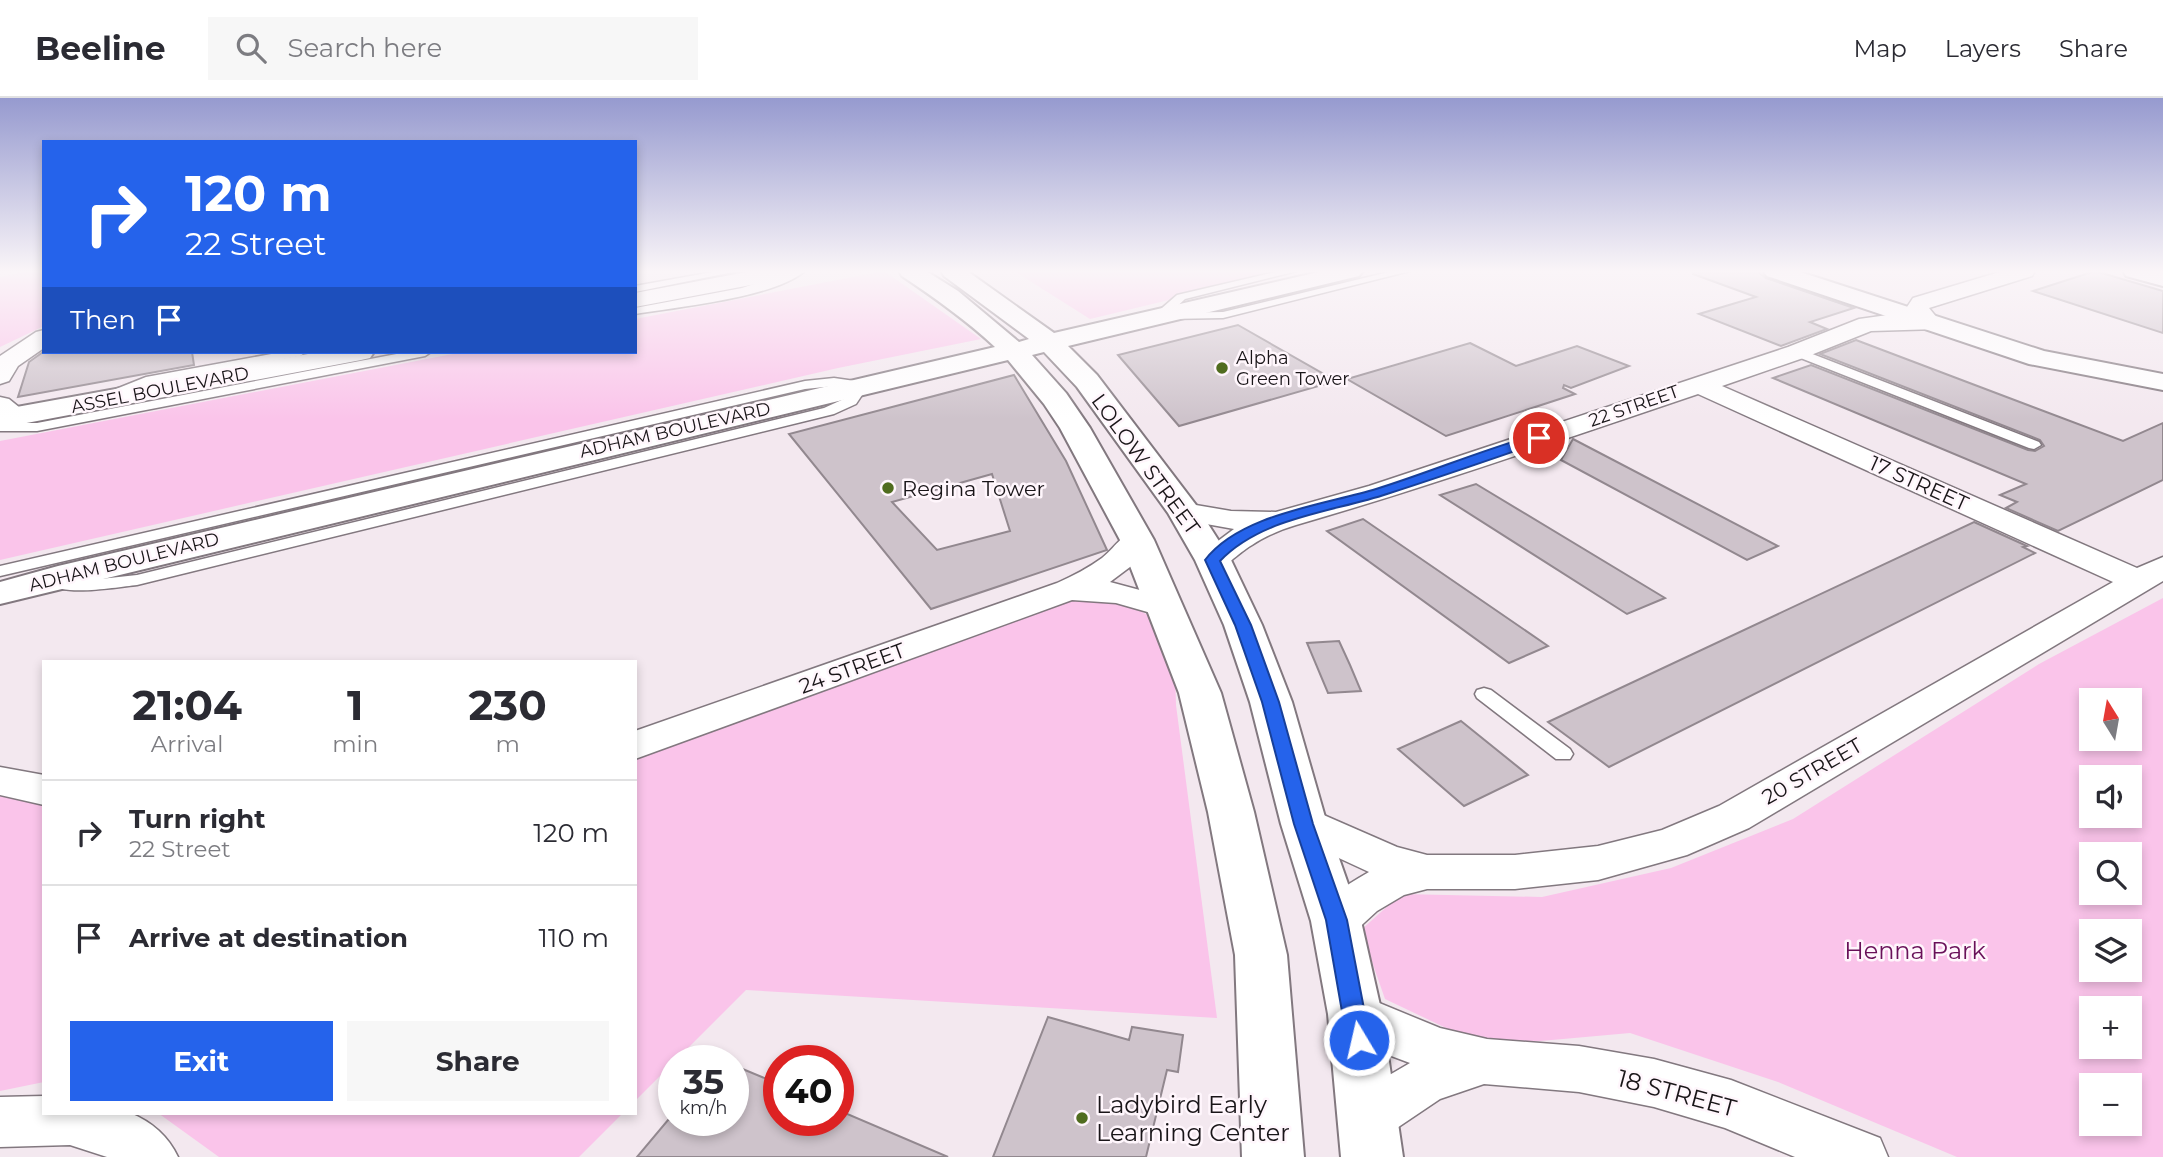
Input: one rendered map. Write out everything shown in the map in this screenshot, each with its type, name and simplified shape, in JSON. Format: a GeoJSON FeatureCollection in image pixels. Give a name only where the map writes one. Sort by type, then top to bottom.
{"type":"FeatureCollection","features":[{"type":"Feature","properties":{"kind":"street","name":"LOLOW STREET"},"geometry":{"type":"LineString","coordinates":[[989,320],[1087,381],[1184,512],[1213,560],[1243,625],[1271,702],[1304,824],[1336,920],[1355,1014],[1370,1136]]}},
{"type":"Feature","properties":{"kind":"street","name":"LOLOW STREET"},"geometry":{"type":"LineString","coordinates":[[1004,320],[1031,346],[1049,391],[1075,428],[1137,540],[1200,693],[1231,812],[1261,955],[1273,1157]]}},
{"type":"Feature","properties":{"kind":"street","name":"ADHAM BOULEVARD"},"geometry":{"type":"LineString","coordinates":[[0,593],[1137,320]]}},
{"type":"Feature","properties":{"kind":"street"},"geometry":{"type":"LineString","coordinates":[[1867,324],[1869,320]]}},
{"type":"Feature","properties":{"kind":"street"},"geometry":{"type":"LineString","coordinates":[[1920,320],[2070,366],[2163,382]]}},
{"type":"Feature","properties":{"kind":"street"},"geometry":{"type":"LineString","coordinates":[[1926,320],[1930,324]]}},
{"type":"Feature","properties":{"kind":"street","name":"22 STREET"},"geometry":{"type":"LineString","coordinates":[[1213,560],[1241,538],[1280,520],[1380,492],[1797,352],[1867,324],[1895,321],[1930,324]]}},
{"type":"Feature","properties":{"kind":"street"},"geometry":{"type":"LineString","coordinates":[[0,376],[8,362],[42,338]]}},
{"type":"Feature","properties":{"kind":"street","name":"ASSEL BOULEVARD"},"geometry":{"type":"LineString","coordinates":[[4,417],[350,354]]}},
{"type":"Feature","properties":{"kind":"street","name":"17 STREET"},"geometry":{"type":"LineString","coordinates":[[1699,385],[2151,574]]}},
{"type":"Feature","properties":{"kind":"street","name":"22 STREET"},"geometry":{"type":"LineString","coordinates":[[1184,512],[1231,520],[1280,520]]}},
{"type":"Feature","properties":{"kind":"street","name":"24 STREET"},"geometry":{"type":"LineString","coordinates":[[637,745],[1069,590],[1112,567],[1127,554],[1137,540]]}},
{"type":"Feature","properties":{"kind":"street","name":"20 STREET"},"geometry":{"type":"LineString","coordinates":[[1336,920],[1360,898],[1391,881],[1427,872],[1516,872],[1598,863],[1672,844],[1734,817],[2151,574]]}},
{"type":"Feature","properties":{"kind":"street","name":"24 STREET"},"geometry":{"type":"LineString","coordinates":[[1069,590],[1119,593],[1165,607]]}},
{"type":"Feature","properties":{"kind":"street"},"geometry":{"type":"LineString","coordinates":[[0,780],[42,790]]}},
{"type":"Feature","properties":{"kind":"street","name":"20 STREET"},"geometry":{"type":"LineString","coordinates":[[1304,824],[1386,861],[1427,872]]}},
{"type":"Feature","properties":{"kind":"street","name":"18 STREET"},"geometry":{"type":"LineString","coordinates":[[1355,1014],[1396,1035],[1440,1051],[1487,1062],[1579,1069],[1654,1083],[1731,1105],[1860,1157]]}},
{"type":"Feature","properties":{"kind":"street","name":"18 STREET"},"geometry":{"type":"LineString","coordinates":[[1370,1136],[1403,1090],[1443,1072],[1487,1062]]}},
{"type":"Feature","properties":{"kind":"street"},"geometry":{"type":"LineString","coordinates":[[0,1122],[71,1120],[121,1135],[150,1157]]}},
{"type":"Feature","properties":{"kind":"lane"},"geometry":{"type":"LineString","coordinates":[[1797,352],[2034,445]]}},
{"type":"Feature","properties":{"kind":"lane"},"geometry":{"type":"LineString","coordinates":[[86,404],[146,381],[289,354]]}},
{"type":"Feature","properties":{"kind":"lane"},"geometry":{"type":"LineString","coordinates":[[4,417],[37,427],[415,354]]}},
{"type":"Feature","properties":{"kind":"lane"},"geometry":{"type":"LineString","coordinates":[[0,571],[804,385],[834,382],[862,386]]}},
{"type":"Feature","properties":{"kind":"lane"},"geometry":{"type":"LineString","coordinates":[[1484,694],[1563,754]]}},
{"type":"Feature","properties":{"kind":"green space"},"geometry":{"type":"Polygon","coordinates":[[[0,320],[42,320],[42,327],[0,347],[0,320]]]}},
{"type":"Feature","properties":{"kind":"green space"},"geometry":{"type":"Polygon","coordinates":[[[637,320],[954,320],[981,339],[838,368],[0,560],[0,441],[453,354],[637,354],[637,320]]]}},
{"type":"Feature","properties":{"kind":"green space"},"geometry":{"type":"Polygon","coordinates":[[[1069,590],[1139,610],[1164,625],[1174,641],[1176,705],[1217,1018],[746,990],[691,1045],[658,1045],[658,1078],[637,1099],[637,746],[1069,590]]]}},
{"type":"Feature","properties":{"kind":"green space","name":"Henna Park"},"geometry":{"type":"Polygon","coordinates":[[[2163,598],[2163,1157],[1957,1157],[1778,1082],[1630,1033],[1484,1046],[1385,999],[1361,930],[1401,894],[1542,897],[1671,868],[1793,819],[2039,664],[2163,598]]]}},
{"type":"Feature","properties":{"kind":"green space"},"geometry":{"type":"Polygon","coordinates":[[[0,795],[42,803],[42,1082],[0,1091],[0,795]]]}},
{"type":"Feature","properties":{"kind":"green space"},"geometry":{"type":"Polygon","coordinates":[[[161,1115],[621,1115],[579,1157],[219,1157],[161,1115]]]}},
{"type":"Feature","properties":{"kind":"building"},"geometry":{"type":"Polygon","coordinates":[[[1715,320],[1815,320],[1810,322],[1827,329],[1781,346],[1715,320]]]}},
{"type":"Feature","properties":{"kind":"building"},"geometry":{"type":"Polygon","coordinates":[[[2124,320],[2163,320],[2163,333],[2124,320]]]}},
{"type":"Feature","properties":{"kind":"building","name":"Alpha Green Tower"},"geometry":{"type":"Polygon","coordinates":[[[1238,325],[1336,381],[1179,426],[1118,355],[1238,325]]]}},
{"type":"Feature","properties":{"kind":"building"},"geometry":{"type":"Polygon","coordinates":[[[1856,340],[2123,441],[2163,423],[2163,480],[2058,531],[2006,508],[2017,502],[2000,495],[2026,484],[1773,378],[1811,365],[2028,450],[2035,451],[2044,446],[2040,440],[1820,354],[1856,340]]]}},
{"type":"Feature","properties":{"kind":"building"},"geometry":{"type":"Polygon","coordinates":[[[1470,343],[1516,366],[1577,346],[1629,366],[1571,388],[1564,385],[1563,388],[1575,394],[1446,436],[1347,379],[1470,343]]]}},
{"type":"Feature","properties":{"kind":"building"},"geometry":{"type":"Polygon","coordinates":[[[42,353],[192,354],[194,365],[18,397],[29,362],[42,353]]]}},
{"type":"Feature","properties":{"kind":"building","name":"Regina Tower"},"geometry":{"type":"Polygon","coordinates":[[[1014,375],[1066,461],[1107,550],[931,609],[789,434],[1014,375]],[[992,474],[892,502],[937,550],[1010,531],[992,474]]]}},
{"type":"Feature","properties":{"kind":"building"},"geometry":{"type":"Polygon","coordinates":[[[1573,439],[1778,546],[1747,560],[1561,460],[1573,439]]]}},
{"type":"Feature","properties":{"kind":"building"},"geometry":{"type":"Polygon","coordinates":[[[1476,484],[1665,598],[1627,614],[1440,495],[1476,484]]]}},
{"type":"Feature","properties":{"kind":"building"},"geometry":{"type":"Polygon","coordinates":[[[1363,519],[1548,646],[1509,663],[1327,531],[1363,519]]]}},
{"type":"Feature","properties":{"kind":"building"},"geometry":{"type":"Polygon","coordinates":[[[1974,522],[2027,546],[2023,547],[2035,553],[1609,767],[1548,722],[1974,522]]]}},
{"type":"Feature","properties":{"kind":"building"},"geometry":{"type":"Polygon","coordinates":[[[1339,641],[1361,691],[1328,693],[1307,643],[1339,641]]]}},
{"type":"Feature","properties":{"kind":"building"},"geometry":{"type":"Polygon","coordinates":[[[1461,721],[1528,775],[1464,806],[1398,749],[1461,721]]]}},
{"type":"Feature","properties":{"kind":"building","name":"Ladybird Early Learning Center"},"geometry":{"type":"Polygon","coordinates":[[[1048,1017],[1129,1040],[1132,1027],[1183,1035],[1178,1072],[1167,1070],[1146,1157],[993,1157],[1048,1017]]]}},
{"type":"Feature","properties":{"kind":"building"},"geometry":{"type":"Polygon","coordinates":[[[749,1072],[763,1077],[763,1136],[854,1136],[854,1117],[948,1157],[637,1157],[658,1132],[658,1136],[749,1136],[749,1072]]]}},
{"type":"Feature","properties":{"kind":"place","name":"Alpha Green Tower"},"geometry":{"type":"Point","coordinates":[1222,368]}},
{"type":"Feature","properties":{"kind":"place","name":"Regina Tower"},"geometry":{"type":"Point","coordinates":[888,488]}},
{"type":"Feature","properties":{"kind":"place","name":"Ladybird Early Learning Center"},"geometry":{"type":"Point","coordinates":[1082,1118]}},
{"type":"Feature","properties":{"kind":"route"},"geometry":{"type":"LineString","coordinates":[[1359,1040],[1336,920],[1304,824],[1271,702],[1243,625],[1213,560],[1241,538],[1280,520],[1380,492],[1539,438]]}}]}
